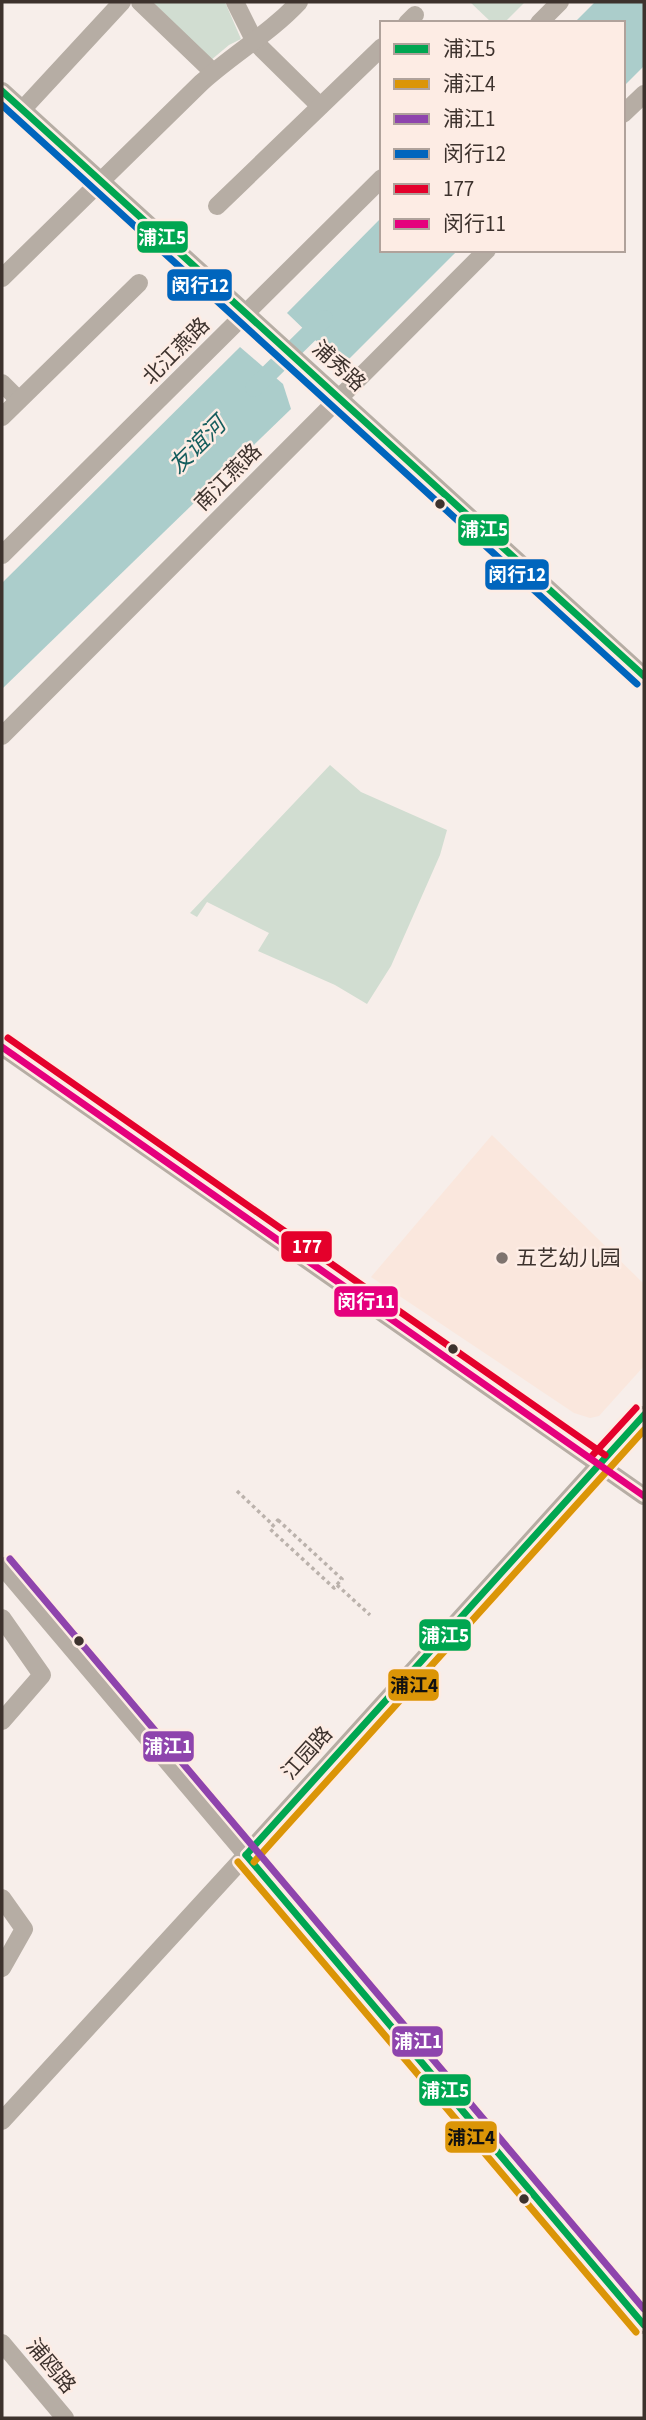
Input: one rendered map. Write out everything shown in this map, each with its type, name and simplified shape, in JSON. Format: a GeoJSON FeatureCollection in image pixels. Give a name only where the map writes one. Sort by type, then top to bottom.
{"type":"FeatureCollection","features":[{"type":"Feature","properties":{"kind":"street"},"geometry":{"type":"LineString","coordinates":[[22,110],[122,2]]}},
{"type":"Feature","properties":{"kind":"street"},"geometry":{"type":"LineString","coordinates":[[140,2],[213,72]]}},
{"type":"Feature","properties":{"kind":"street"},"geometry":{"type":"LineString","coordinates":[[235,2],[255,42],[320,106]]}},
{"type":"Feature","properties":{"kind":"street"},"geometry":{"type":"LineString","coordinates":[[2,278],[213,72],[255,42],[299,2]]}},
{"type":"Feature","properties":{"kind":"street"},"geometry":{"type":"LineString","coordinates":[[540,21],[560,2]]}},
{"type":"Feature","properties":{"kind":"street"},"geometry":{"type":"LineString","coordinates":[[217,206],[380,49]]}},
{"type":"Feature","properties":{"kind":"street","name":"浦秀路"},"geometry":{"type":"LineString","coordinates":[[2,91],[644,676]]}},
{"type":"Feature","properties":{"kind":"street"},"geometry":{"type":"LineString","coordinates":[[625,112],[644,93]]}},
{"type":"Feature","properties":{"kind":"street","name":"北江燕路"},"geometry":{"type":"LineString","coordinates":[[2,555],[380,180]]}},
{"type":"Feature","properties":{"kind":"street","name":"南江燕路"},"geometry":{"type":"LineString","coordinates":[[2,736],[485,252]]}},
{"type":"Feature","properties":{"kind":"street"},"geometry":{"type":"LineString","coordinates":[[2,417],[139,283]]}},
{"type":"Feature","properties":{"kind":"street"},"geometry":{"type":"LineString","coordinates":[[2,383],[19,400]]}},
{"type":"Feature","properties":{"kind":"street"},"geometry":{"type":"LineString","coordinates":[[2,1047],[644,1496]]}},
{"type":"Feature","properties":{"kind":"street","name":"江园路"},"geometry":{"type":"LineString","coordinates":[[2,2121],[644,1415]]}},
{"type":"Feature","properties":{"kind":"street"},"geometry":{"type":"LineString","coordinates":[[2,1566],[644,2325]]}},
{"type":"Feature","properties":{"kind":"street"},"geometry":{"type":"LineString","coordinates":[[2,1618],[42,1675],[2,1721]]}},
{"type":"Feature","properties":{"kind":"street"},"geometry":{"type":"LineString","coordinates":[[2,1898],[24,1929],[2,1968]]}},
{"type":"Feature","properties":{"kind":"street","name":"浦鸥路"},"geometry":{"type":"LineString","coordinates":[[2,2343],[65,2418]]}},
{"type":"Feature","properties":{"kind":"path"},"geometry":{"type":"LineString","coordinates":[[237,1491],[274,1525]]}},
{"type":"Feature","properties":{"kind":"path"},"geometry":{"type":"LineString","coordinates":[[278,1520],[342,1579],[334,1588],[270,1529],[274,1525],[278,1520]]}},
{"type":"Feature","properties":{"kind":"path"},"geometry":{"type":"LineString","coordinates":[[337,1585],[370,1615]]}},
{"type":"Feature","properties":{"kind":"shaded area"},"geometry":{"type":"Polygon","coordinates":[[[153,2],[225,2],[241,39],[211,60],[153,2]]]}},
{"type":"Feature","properties":{"kind":"shaded area"},"geometry":{"type":"Polygon","coordinates":[[[470,2],[525,2],[506,21],[490,21],[470,2]]]}},
{"type":"Feature","properties":{"kind":"shaded area"},"geometry":{"type":"Polygon","coordinates":[[[330,765],[361,792],[447,830],[440,855],[391,966],[367,1004],[335,985],[258,951],[269,933],[207,902],[197,917],[190,913],[330,765]]]}},
{"type":"Feature","properties":{"kind":"shaded area","name":"五艺幼儿园"},"geometry":{"type":"Polygon","coordinates":[[[492,1135],[644,1284],[644,1366],[599,1416],[590,1418],[574,1413],[371,1277],[492,1135]]]}},
{"type":"Feature","properties":{"kind":"water"},"geometry":{"type":"Polygon","coordinates":[[[595,2],[644,2],[644,66],[625,85],[625,21],[576,21],[595,2]]]}},
{"type":"Feature","properties":{"kind":"water"},"geometry":{"type":"Polygon","coordinates":[[[380,219],[380,252],[456,252],[349,359],[337,361],[287,313],[380,219]]]}},
{"type":"Feature","properties":{"kind":"water"},"geometry":{"type":"Polygon","coordinates":[[[240,347],[283,384],[291,409],[2,689],[2,583],[240,347]]]}},
{"type":"Feature","properties":{"kind":"waterway","name":"友谊河"},"geometry":{"type":"LineString","coordinates":[[254,388],[324,319]]}},
{"type":"Feature","properties":{"kind":"transit line","name":"浦江5"},"geometry":{"type":"LineString","coordinates":[[2,91],[644,676]]}},
{"type":"Feature","properties":{"kind":"transit line","name":"闵行12"},"geometry":{"type":"LineString","coordinates":[[2,105],[637,684]]}},
{"type":"Feature","properties":{"kind":"transit line","name":"177"},"geometry":{"type":"LineString","coordinates":[[8,1038],[605,1455]]}},
{"type":"Feature","properties":{"kind":"transit line","name":"闵行11"},"geometry":{"type":"LineString","coordinates":[[2,1047],[644,1496]]}},
{"type":"Feature","properties":{"kind":"transit line","name":"177"},"geometry":{"type":"LineString","coordinates":[[591,1457],[636,1408]]}},
{"type":"Feature","properties":{"kind":"transit line","name":"浦江5"},"geometry":{"type":"LineString","coordinates":[[246,1855],[644,1415]]}},
{"type":"Feature","properties":{"kind":"transit line","name":"浦江4"},"geometry":{"type":"LineString","coordinates":[[254,1862],[644,1430]]}},
{"type":"Feature","properties":{"kind":"transit line","name":"浦江1"},"geometry":{"type":"LineString","coordinates":[[10,1559],[644,2309]]}},
{"type":"Feature","properties":{"kind":"transit line","name":"浦江5"},"geometry":{"type":"LineString","coordinates":[[246,1855],[644,2325]]}},
{"type":"Feature","properties":{"kind":"transit line","name":"浦江4"},"geometry":{"type":"LineString","coordinates":[[238,1862],[636,2332]]}},
{"type":"Feature","properties":{"kind":"place","name":"五艺幼儿园"},"geometry":{"type":"Point","coordinates":[502,1258]}}]}
